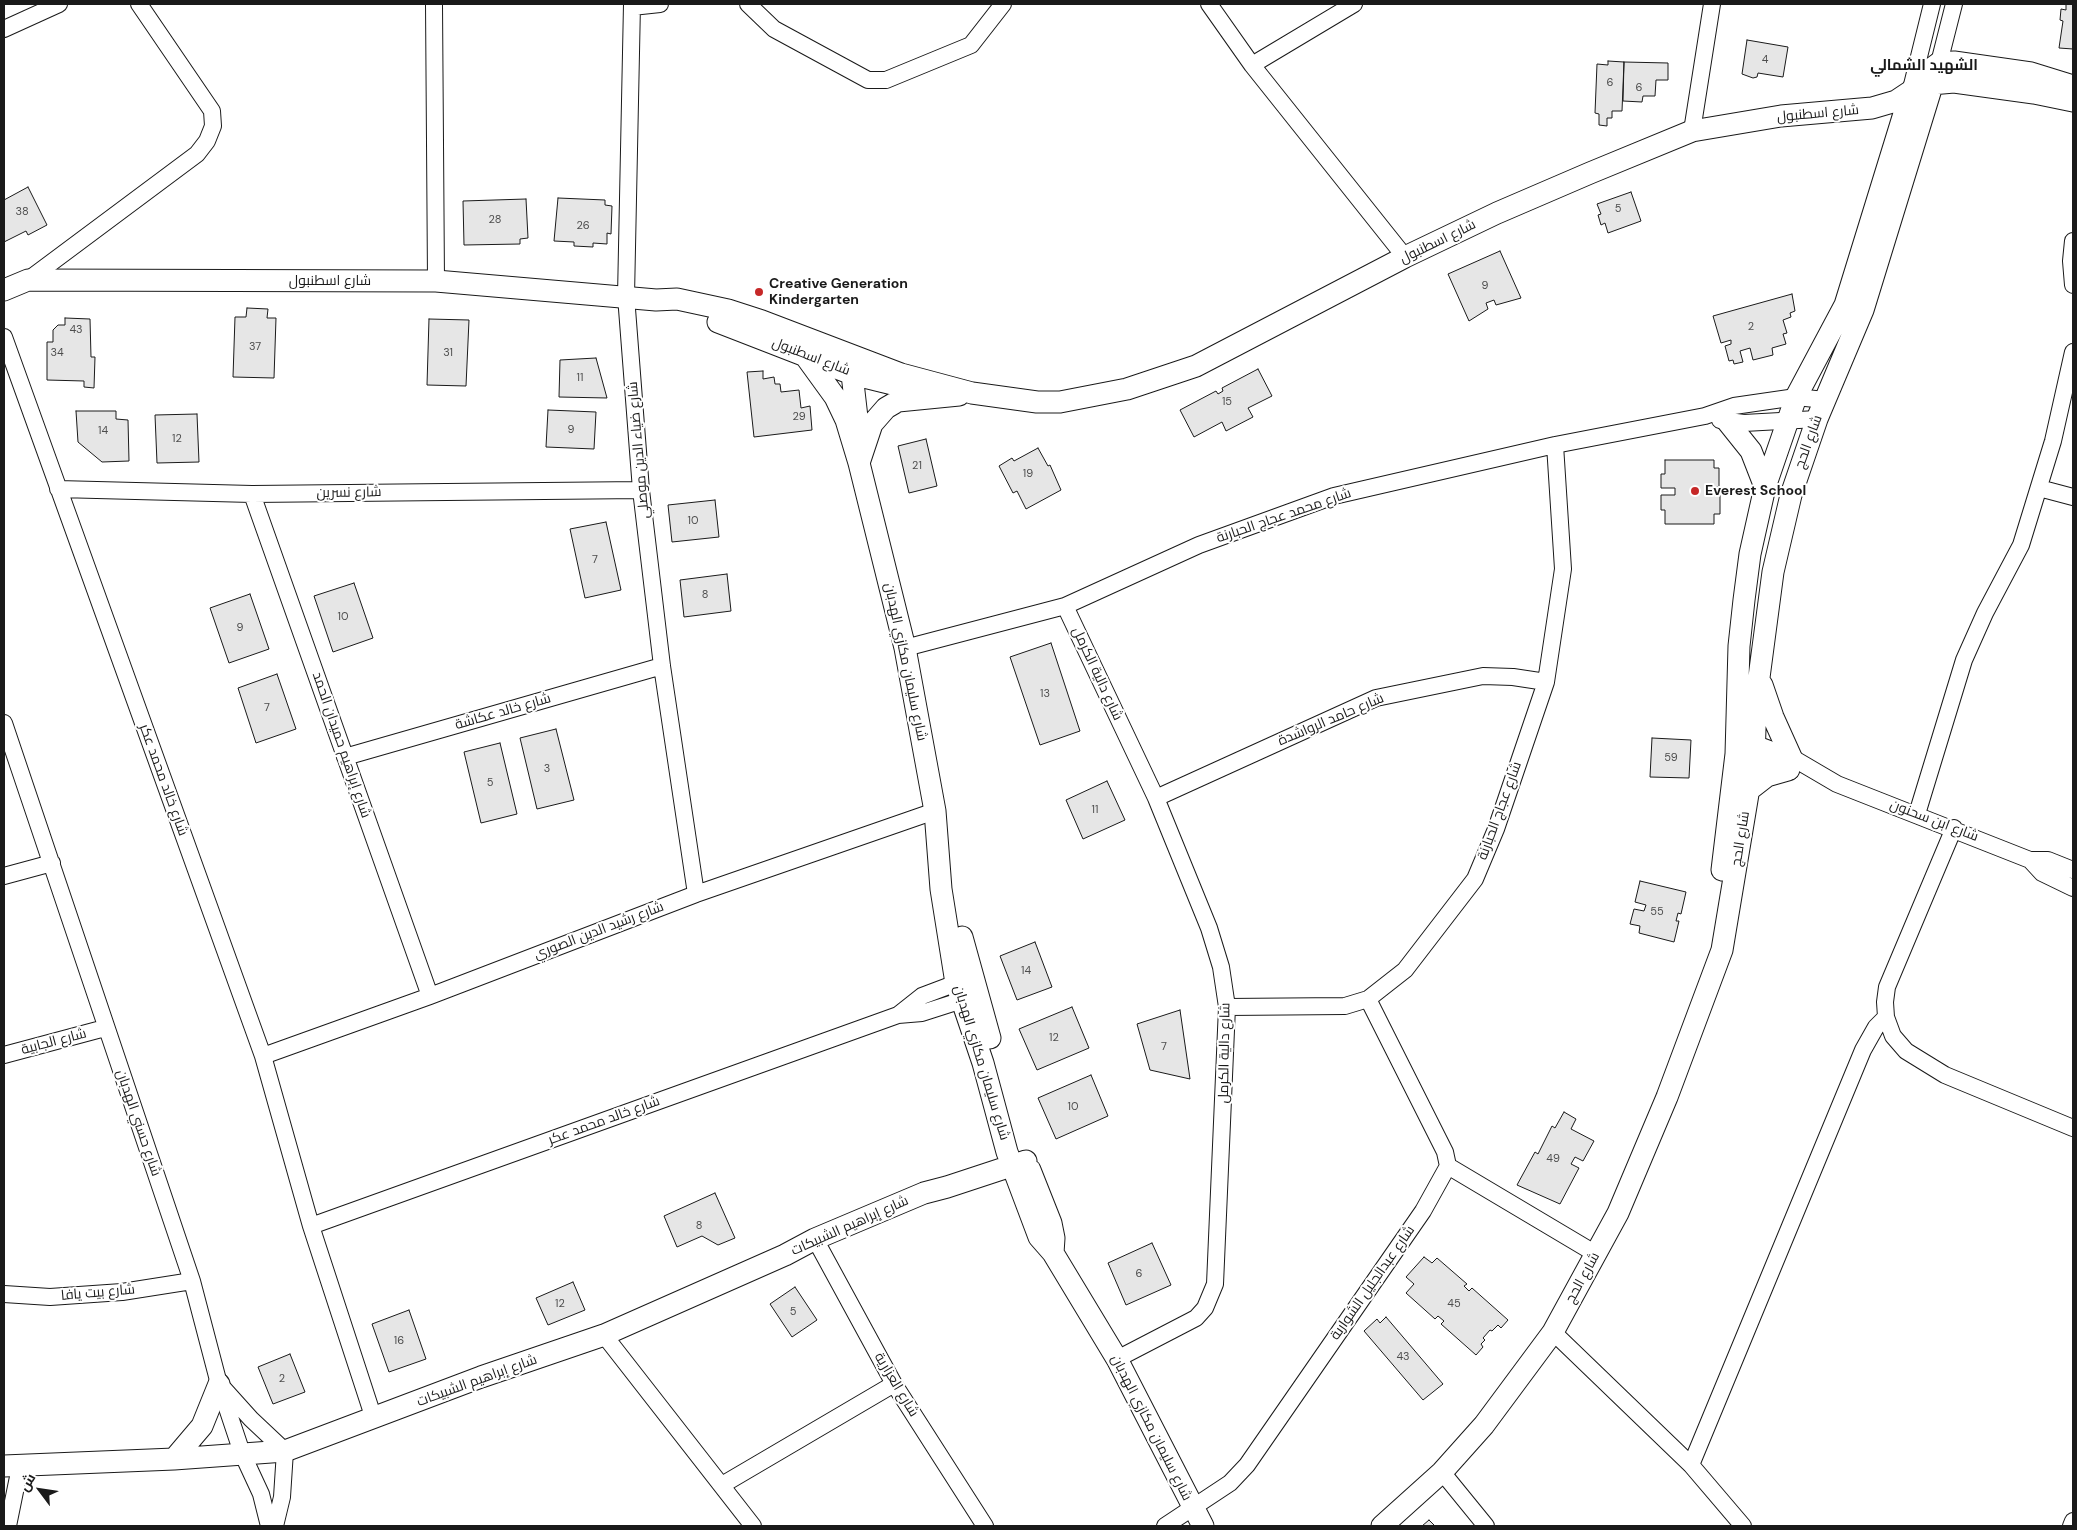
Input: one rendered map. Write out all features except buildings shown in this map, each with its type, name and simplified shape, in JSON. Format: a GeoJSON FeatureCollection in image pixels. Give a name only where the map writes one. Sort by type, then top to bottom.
{"type":"FeatureCollection","features":[{"type":"Feature","properties":{"kind":"street"},"geometry":{"type":"LineString","coordinates":[[4,29],[59,4]]}},
{"type":"Feature","properties":{"kind":"street"},"geometry":{"type":"LineString","coordinates":[[28,280],[197,154],[207,141],[213,126],[212,111],[139,4]]}},
{"type":"Feature","properties":{"kind":"street"},"geometry":{"type":"LineString","coordinates":[[434,4],[436,281]]}},
{"type":"Feature","properties":{"kind":"street"},"geometry":{"type":"LineString","coordinates":[[632,6],[660,4]]}},
{"type":"Feature","properties":{"kind":"street"},"geometry":{"type":"LineString","coordinates":[[748,4],[774,29],[868,80],[886,80],[971,46],[1003,4]]}},
{"type":"Feature","properties":{"kind":"street"},"geometry":{"type":"LineString","coordinates":[[1252,65],[1354,4]]}},
{"type":"Feature","properties":{"kind":"street"},"geometry":{"type":"LineString","coordinates":[[1692,131],[1712,4]]}},
{"type":"Feature","properties":{"kind":"street","name":"شارع الحج"},"geometry":{"type":"LineString","coordinates":[[1382,1526],[1442,1472],[1484,1425],[1553,1332],[1596,1254],[1647,1147],[1689,1040],[1708,982],[1722,950],[1749,790],[1739,646],[1750,554],[1765,487],[1796,397],[1845,306],[1911,91],[1932,4]]}},
{"type":"Feature","properties":{"kind":"street","name":"شارع الحج"},"geometry":{"type":"LineString","coordinates":[[1708,982],[1709,955],[1725,850],[1759,675],[1773,572],[1781,533],[1791,494],[1821,410],[1863,310],[1939,63],[1954,4]]}},
{"type":"Feature","properties":{"kind":"street"},"geometry":{"type":"LineString","coordinates":[[1211,5],[1252,65],[1405,258]]}},
{"type":"Feature","properties":{"kind":"street","name":"شارع ضياء الدين موصلي"},"geometry":{"type":"LineString","coordinates":[[632,6],[626,296],[641,490],[662,666],[696,894]]}},
{"type":"Feature","properties":{"kind":"street"},"geometry":{"type":"LineString","coordinates":[[1939,63],[1970,63],[2031,73],[2073,86]]}},
{"type":"Feature","properties":{"kind":"street","name":"شارع اسطنبول"},"geometry":{"type":"LineString","coordinates":[[1911,91],[1928,71],[1939,63]]}},
{"type":"Feature","properties":{"kind":"street","name":"شارع اسطنبول"},"geometry":{"type":"LineString","coordinates":[[656,300],[674,310],[755,335],[852,374],[898,387],[972,393],[1037,402],[1060,402],[1127,389],[1196,366],[1405,258],[1590,172],[1692,131],[1781,116],[1872,108],[1896,100],[1911,91],[1931,84],[1964,83],[2034,93],[2073,101]]}},
{"type":"Feature","properties":{"kind":"street"},"geometry":{"type":"LineString","coordinates":[[2073,241],[2071,261],[2073,285]]}},
{"type":"Feature","properties":{"kind":"street","name":"شارع اسطنبول"},"geometry":{"type":"LineString","coordinates":[[4,290],[28,280],[436,281],[656,300],[686,300],[728,310],[762,321],[901,374],[972,393]]}},
{"type":"Feature","properties":{"kind":"street","name":"شارع خالد محمد عكر"},"geometry":{"type":"LineString","coordinates":[[4,337],[264,1056],[311,1226],[374,1419]]}},
{"type":"Feature","properties":{"kind":"street"},"geometry":{"type":"LineString","coordinates":[[832,348],[852,374]]}},
{"type":"Feature","properties":{"kind":"street"},"geometry":{"type":"LineString","coordinates":[[1917,814],[1964,660],[1972,640],[2021,546],[2053,441],[2073,352]]}},
{"type":"Feature","properties":{"kind":"street","name":"شارع سليمان مكازي الهدبان"},"geometry":{"type":"LineString","coordinates":[[806,357],[835,397],[846,420],[859,464],[905,648],[936,811],[940,863],[950,886],[967,989],[1017,1156],[1050,1223],[1054,1238],[1053,1253],[1117,1359],[1192,1508],[1203,1526]]}},
{"type":"Feature","properties":{"kind":"street","name":"شارع سليمان مكازي الهدبان"},"geometry":{"type":"LineString","coordinates":[[852,374],[858,420],[859,464]]}},
{"type":"Feature","properties":{"kind":"street"},"geometry":{"type":"LineString","coordinates":[[859,464],[872,424],[886,408],[898,401],[972,393]]}},
{"type":"Feature","properties":{"kind":"street","name":"شارع محمد عجاج الحبارنة"},"geometry":{"type":"LineString","coordinates":[[905,648],[1065,606],[1198,545],[1334,496],[1555,445],[1705,416],[1734,406],[1796,397],[1821,410]]}},
{"type":"Feature","properties":{"kind":"street","name":"شارع محمد عجاج الحبارنة"},"geometry":{"type":"LineString","coordinates":[[1705,416],[1744,423],[1788,419],[1821,410]]}},
{"type":"Feature","properties":{"kind":"street"},"geometry":{"type":"LineString","coordinates":[[1726,421],[1751,451],[1765,487]]}},
{"type":"Feature","properties":{"kind":"street","name":"شارع عجاج الحبارنة"},"geometry":{"type":"LineString","coordinates":[[1227,1007],[1345,1006],[1368,999],[1405,970],[1474,879],[1496,829],[1546,682],[1563,569],[1555,445]]}},
{"type":"Feature","properties":{"kind":"street"},"geometry":{"type":"LineString","coordinates":[[2039,488],[2073,496]]}},
{"type":"Feature","properties":{"kind":"street","name":"شارع نسرين"},"geometry":{"type":"LineString","coordinates":[[58,490],[252,494],[641,490]]}},
{"type":"Feature","properties":{"kind":"street","name":"شارع إبراهيم حميدان الحمد"},"geometry":{"type":"LineString","coordinates":[[252,494],[430,996]]}},
{"type":"Feature","properties":{"kind":"street","name":"شارع دالية الكرمل"},"geometry":{"type":"LineString","coordinates":[[1065,606],[1156,798],[1209,928],[1221,967],[1227,1007],[1215,1284],[1205,1308],[1196,1318],[1117,1359]]}},
{"type":"Feature","properties":{"kind":"street","name":"شارع خالد عكاشة"},"geometry":{"type":"LineString","coordinates":[[345,757],[662,666]]}},
{"type":"Feature","properties":{"kind":"street"},"geometry":{"type":"LineString","coordinates":[[1749,790],[1767,776],[1790,763],[1759,675]]}},
{"type":"Feature","properties":{"kind":"street","name":"شارع حامد الرواشدة"},"geometry":{"type":"LineString","coordinates":[[1156,798],[1376,698],[1483,676],[1513,677],[1546,682]]}},
{"type":"Feature","properties":{"kind":"street","name":"شارع حسني الهدبان"},"geometry":{"type":"LineString","coordinates":[[4,724],[52,863],[105,1028],[192,1281],[219,1384],[242,1453],[261,1494],[269,1526]]}},
{"type":"Feature","properties":{"kind":"street","name":"شارع ابن سحنون"},"geometry":{"type":"LineString","coordinates":[[1745,748],[1790,763],[1837,784],[1954,828],[2030,860],[2048,860],[2073,870]]}},
{"type":"Feature","properties":{"kind":"street","name":"شارع رشيد الدين الصوري"},"geometry":{"type":"LineString","coordinates":[[264,1056],[430,996],[696,894],[936,811]]}},
{"type":"Feature","properties":{"kind":"street"},"geometry":{"type":"LineString","coordinates":[[1954,828],[1887,987],[1886,1017],[1894,1036],[1906,1051],[1922,1062],[1945,1075],[2073,1128]]}},
{"type":"Feature","properties":{"kind":"street","name":"شارع ابن سحنون"},"geometry":{"type":"LineString","coordinates":[[2030,860],[2042,873],[2073,888]]}},
{"type":"Feature","properties":{"kind":"street"},"geometry":{"type":"LineString","coordinates":[[4,876],[52,863]]}},
{"type":"Feature","properties":{"kind":"street","name":"شارع خالد محمد عكر"},"geometry":{"type":"LineString","coordinates":[[311,1226],[898,1016],[922,996],[967,989]]}},
{"type":"Feature","properties":{"kind":"street"},"geometry":{"type":"LineString","coordinates":[[1368,999],[1445,1152],[1448,1166],[1596,1254]]}},
{"type":"Feature","properties":{"kind":"street"},"geometry":{"type":"LineString","coordinates":[[1691,1465],[1863,1050],[1876,1027],[1886,1017]]}},
{"type":"Feature","properties":{"kind":"street","name":"شارع الجابية"},"geometry":{"type":"LineString","coordinates":[[4,1055],[105,1028]]}},
{"type":"Feature","properties":{"kind":"street","name":"شارع إبراهيم الشبيكات"},"geometry":{"type":"LineString","coordinates":[[12,1466],[174,1459],[285,1451],[481,1377],[604,1335],[785,1255],[815,1239],[1017,1156]]}},
{"type":"Feature","properties":{"kind":"street","name":"شارع عبدالجليل الشواربة"},"geometry":{"type":"LineString","coordinates":[[1165,1526],[1230,1483],[1247,1465],[1423,1210],[1448,1166]]}},
{"type":"Feature","properties":{"kind":"street","name":"شارع العزارية"},"geometry":{"type":"LineString","coordinates":[[815,1239],[894,1384],[985,1526]]}},
{"type":"Feature","properties":{"kind":"street","name":"شارع بيت يافا"},"geometry":{"type":"LineString","coordinates":[[4,1294],[59,1296],[122,1292],[192,1281]]}},
{"type":"Feature","properties":{"kind":"street"},"geometry":{"type":"LineString","coordinates":[[1553,1332],[1691,1465],[1743,1526]]}},
{"type":"Feature","properties":{"kind":"street"},"geometry":{"type":"LineString","coordinates":[[604,1335],[753,1526]]}},
{"type":"Feature","properties":{"kind":"street"},"geometry":{"type":"LineString","coordinates":[[174,1459],[202,1426],[219,1384]]}},
{"type":"Feature","properties":{"kind":"street","name":"شارع حسني الهدبان"},"geometry":{"type":"LineString","coordinates":[[219,1384],[251,1419],[285,1451]]}},
{"type":"Feature","properties":{"kind":"street"},"geometry":{"type":"LineString","coordinates":[[722,1485],[894,1384]]}},
{"type":"Feature","properties":{"kind":"street"},"geometry":{"type":"LineString","coordinates":[[275,1526],[282,1497],[285,1451]]}},
{"type":"Feature","properties":{"kind":"street"},"geometry":{"type":"LineString","coordinates":[[8,1526],[12,1466]]}},
{"type":"Feature","properties":{"kind":"street"},"geometry":{"type":"LineString","coordinates":[[1442,1472],[1486,1526]]}},
{"type":"Feature","properties":{"kind":"street"},"geometry":{"type":"LineString","coordinates":[[2071,1526],[2073,1521]]}},
{"type":"Feature","properties":{"kind":"place","name":"Creative Generation Kindergarten"},"geometry":{"type":"Point","coordinates":[759,292]}},
{"type":"Feature","properties":{"kind":"place","name":"Everest School"},"geometry":{"type":"Point","coordinates":[1695,491]}},
{"type":"Feature","properties":{"kind":"district","name":"الشهيد الشمالي"},"geometry":{"type":"Point","coordinates":[1924,66]}}]}
